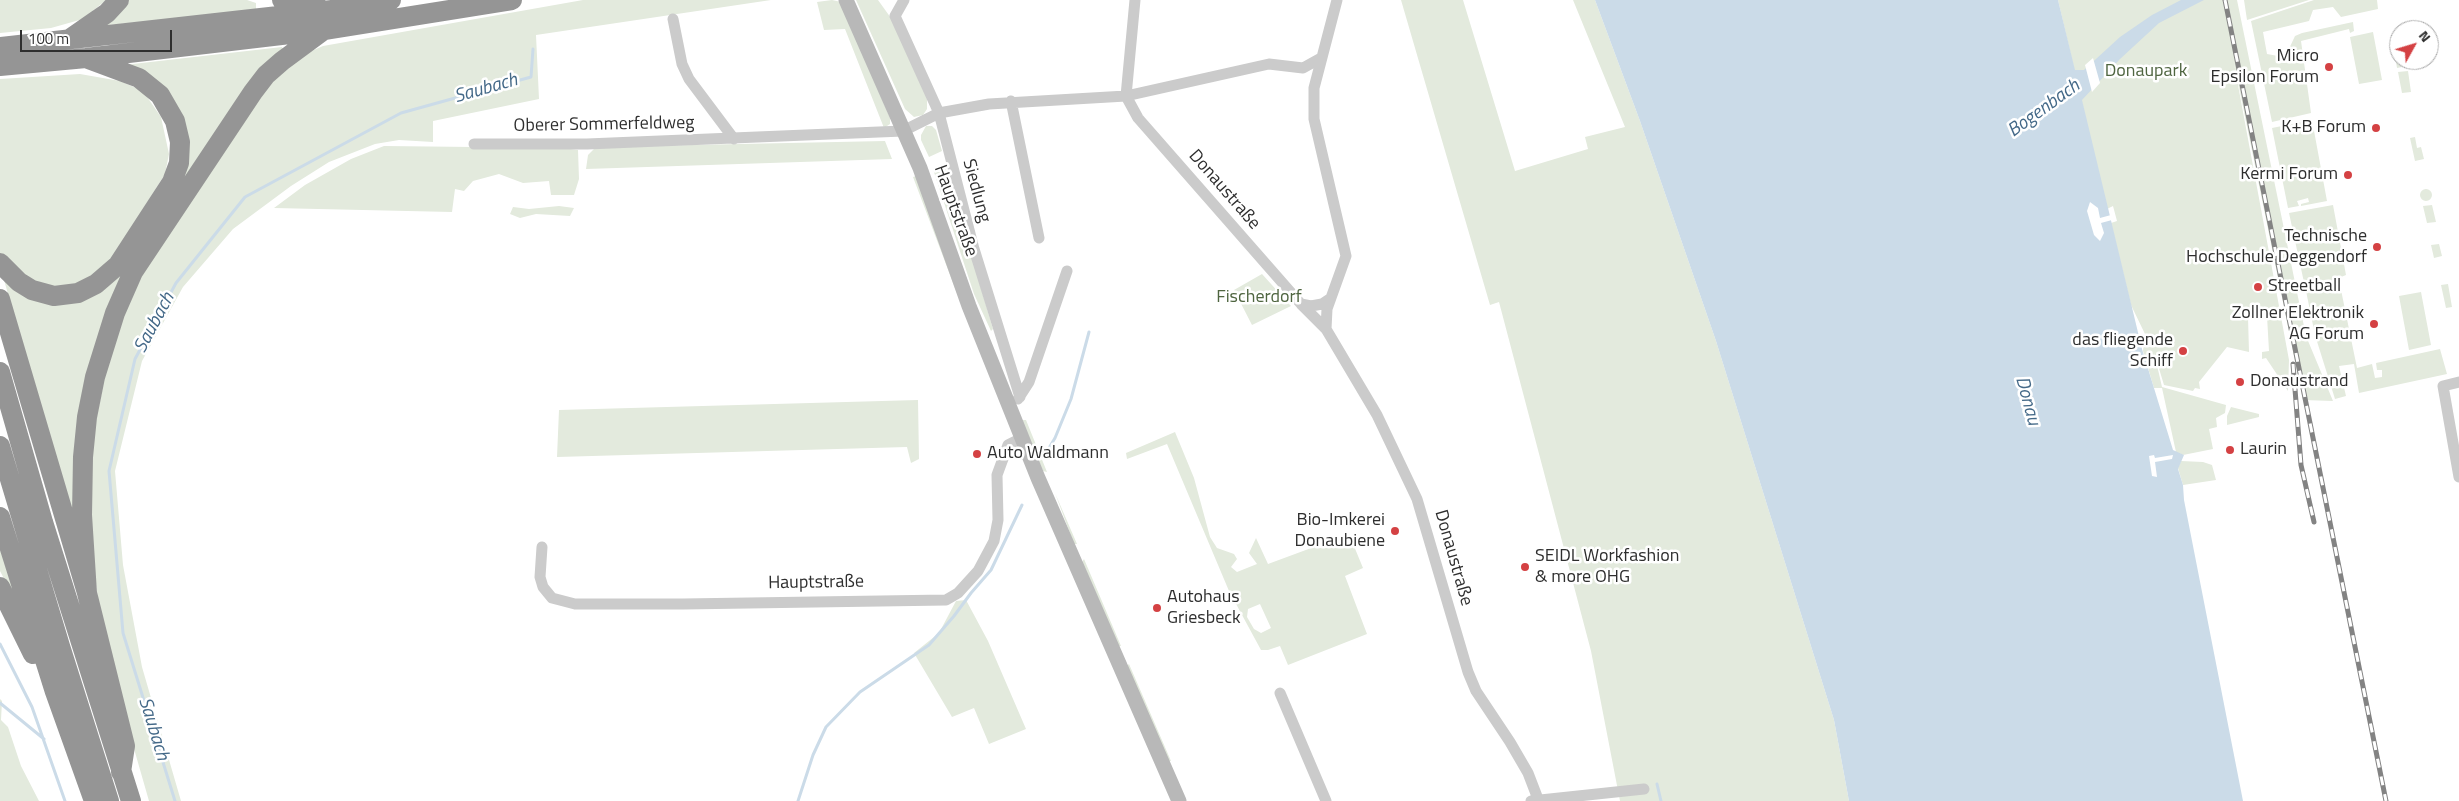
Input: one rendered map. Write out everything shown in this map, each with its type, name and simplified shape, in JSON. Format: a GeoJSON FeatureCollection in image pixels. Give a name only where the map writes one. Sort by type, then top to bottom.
{"type":"FeatureCollection","features":[{"type":"Feature","properties":{"kind":"highway"},"geometry":{"type":"LineString","coordinates":[[67,40],[107,13],[119,0]]}},
{"type":"Feature","properties":{"kind":"highway"},"geometry":{"type":"LineString","coordinates":[[282,0],[315,4],[332,10]]}},
{"type":"Feature","properties":{"kind":"highway"},"geometry":{"type":"LineString","coordinates":[[0,47],[332,10],[391,0]]}},
{"type":"Feature","properties":{"kind":"highway"},"geometry":{"type":"LineString","coordinates":[[0,66],[86,58],[324,30],[512,0]]}},
{"type":"Feature","properties":{"kind":"highway"},"geometry":{"type":"LineString","coordinates":[[87,593],[82,515],[83,457],[87,417],[95,377],[119,305],[133,272],[253,92],[282,61],[324,30]]}},
{"type":"Feature","properties":{"kind":"highway"},"geometry":{"type":"LineString","coordinates":[[0,263],[19,282],[32,290],[54,296],[78,293],[96,284],[118,265],[172,182],[179,163],[180,142],[175,121],[160,95],[139,78],[86,58]]}},
{"type":"Feature","properties":{"kind":"highway"},"geometry":{"type":"LineString","coordinates":[[0,299],[87,593],[125,746],[121,772]]}},
{"type":"Feature","properties":{"kind":"highway"},"geometry":{"type":"LineString","coordinates":[[0,372],[43,522],[130,801]]}},
{"type":"Feature","properties":{"kind":"highway"},"geometry":{"type":"LineString","coordinates":[[0,446],[46,601],[110,801]]}},
{"type":"Feature","properties":{"kind":"highway"},"geometry":{"type":"LineString","coordinates":[[0,518],[55,692],[94,801]]}},
{"type":"Feature","properties":{"kind":"highway"},"geometry":{"type":"LineString","coordinates":[[0,587],[44,678],[55,692]]}},
{"type":"Feature","properties":{"kind":"main road","name":"Hauptstraße"},"geometry":{"type":"LineString","coordinates":[[846,0],[920,168],[1022,438],[1179,801]]}},
{"type":"Feature","properties":{"kind":"street","name":"Siedlung"},"geometry":{"type":"LineString","coordinates":[[904,0],[895,16],[945,112],[974,249],[1020,397]]}},
{"type":"Feature","properties":{"kind":"street"},"geometry":{"type":"LineString","coordinates":[[1126,96],[1135,0]]}},
{"type":"Feature","properties":{"kind":"street"},"geometry":{"type":"LineString","coordinates":[[1326,329],[1327,309],[1346,256],[1314,119],[1314,88],[1336,0]]}},
{"type":"Feature","properties":{"kind":"street","name":"Oberer Sommerfeldweg"},"geometry":{"type":"LineString","coordinates":[[673,19],[682,64],[689,79],[734,140]]}},
{"type":"Feature","properties":{"kind":"street"},"geometry":{"type":"LineString","coordinates":[[903,131],[945,112],[1011,101],[1126,96],[1269,64],[1302,68],[1321,58]]}},
{"type":"Feature","properties":{"kind":"street"},"geometry":{"type":"LineString","coordinates":[[1302,68],[1314,88]]}},
{"type":"Feature","properties":{"kind":"street","name":"Donaustraße"},"geometry":{"type":"LineString","coordinates":[[1126,96],[1138,118],[1301,304],[1326,329],[1377,415],[1417,499],[1468,672],[1476,691],[1523,765],[1534,800],[1644,789]]}},
{"type":"Feature","properties":{"kind":"street"},"geometry":{"type":"LineString","coordinates":[[1011,101],[1039,238]]}},
{"type":"Feature","properties":{"kind":"street","name":"Oberer Sommerfeldweg"},"geometry":{"type":"LineString","coordinates":[[474,144],[586,144],[734,140],[903,131]]}},
{"type":"Feature","properties":{"kind":"street"},"geometry":{"type":"LineString","coordinates":[[1010,409],[1029,382],[1067,271]]}},
{"type":"Feature","properties":{"kind":"street"},"geometry":{"type":"LineString","coordinates":[[1301,304],[1310,306],[1322,304],[1331,298]]}},
{"type":"Feature","properties":{"kind":"street"},"geometry":{"type":"LineString","coordinates":[[2459,382],[2443,386],[2459,476]]}},
{"type":"Feature","properties":{"kind":"street","name":"Hauptstraße"},"geometry":{"type":"LineString","coordinates":[[542,547],[540,577],[543,587],[552,598],[575,604],[946,600],[958,593],[978,570],[994,542],[998,520],[997,475],[1008,445],[1022,438]]}},
{"type":"Feature","properties":{"kind":"street"},"geometry":{"type":"LineString","coordinates":[[1280,693],[1326,801]]}},
{"type":"Feature","properties":{"kind":"green space"},"geometry":{"type":"Polygon","coordinates":[[[0,0],[106,0],[83,19],[51,28],[0,33],[0,0]]]}},
{"type":"Feature","properties":{"kind":"green space"},"geometry":{"type":"Polygon","coordinates":[[[124,0],[247,0],[256,3],[256,10],[100,26],[124,0]]]}},
{"type":"Feature","properties":{"kind":"green space"},"geometry":{"type":"Polygon","coordinates":[[[583,0],[771,0],[536,35],[539,99],[433,121],[433,142],[399,140],[375,144],[329,162],[291,186],[233,229],[183,287],[142,361],[115,471],[123,565],[142,667],[181,801],[149,801],[114,679],[101,621],[90,539],[89,446],[117,326],[139,278],[267,84],[295,58],[323,46],[583,0]]]}},
{"type":"Feature","properties":{"kind":"green space"},"geometry":{"type":"Polygon","coordinates":[[[832,0],[841,2],[890,118],[890,124],[884,128],[845,29],[824,30],[817,2],[832,0]]]}},
{"type":"Feature","properties":{"kind":"green space"},"geometry":{"type":"Polygon","coordinates":[[[856,0],[878,0],[901,32],[927,99],[927,109],[923,115],[914,117],[905,109],[856,0]]]}},
{"type":"Feature","properties":{"kind":"green space"},"geometry":{"type":"Polygon","coordinates":[[[1401,0],[1463,0],[1515,171],[1588,149],[1585,137],[1625,127],[1573,0],[1595,0],[1640,121],[1716,341],[1834,720],[1849,801],[1620,801],[1591,651],[1499,302],[1490,305],[1401,0]]]}},
{"type":"Feature","properties":{"kind":"green space","name":"Donaupark"},"geometry":{"type":"Polygon","coordinates":[[[2058,0],[2237,0],[2306,336],[2333,401],[2303,400],[2233,58],[2289,360],[2288,391],[2266,358],[2262,359],[2262,352],[2269,351],[2267,316],[2248,317],[2249,352],[2227,347],[2199,382],[2200,389],[2195,388],[2193,391],[2164,385],[2154,352],[2162,387],[2226,405],[2225,413],[2216,418],[2217,427],[2209,429],[2213,449],[2183,455],[2176,452],[2162,388],[2154,388],[2143,351],[2145,334],[2131,305],[2111,223],[2117,221],[2113,206],[2107,209],[2058,0]]]}},
{"type":"Feature","properties":{"kind":"green space"},"geometry":{"type":"Polygon","coordinates":[[[2244,0],[2309,0],[2247,20],[2244,0]]]}},
{"type":"Feature","properties":{"kind":"green space"},"geometry":{"type":"Polygon","coordinates":[[[2314,0],[2377,0],[2378,9],[2341,17],[2333,7],[2313,10],[2309,21],[2263,32],[2267,54],[2278,56],[2288,51],[2295,36],[2302,33],[2353,22],[2354,31],[2350,33],[2349,29],[2301,41],[2311,113],[2272,122],[2251,21],[2314,0]]]}},
{"type":"Feature","properties":{"kind":"green space"},"geometry":{"type":"Polygon","coordinates":[[[2373,32],[2382,80],[2359,84],[2350,37],[2373,32]]]}},
{"type":"Feature","properties":{"kind":"green space"},"geometry":{"type":"Polygon","coordinates":[[[282,47],[283,49],[127,273],[74,524],[4,280],[56,302],[123,267],[182,139],[124,65],[282,47]]]}},
{"type":"Feature","properties":{"kind":"green space"},"geometry":{"type":"Polygon","coordinates":[[[2408,71],[2411,92],[2402,93],[2398,72],[2408,71]]]}},
{"type":"Feature","properties":{"kind":"green space"},"geometry":{"type":"Polygon","coordinates":[[[80,74],[120,81],[143,91],[161,117],[169,154],[165,174],[110,262],[90,279],[63,288],[35,284],[0,254],[0,79],[80,74]]]}},
{"type":"Feature","properties":{"kind":"green space"},"geometry":{"type":"Polygon","coordinates":[[[2312,120],[2327,201],[2301,206],[2301,204],[2309,202],[2308,198],[2297,201],[2299,206],[2288,208],[2272,128],[2312,120]]]}},
{"type":"Feature","properties":{"kind":"green space"},"geometry":{"type":"Polygon","coordinates":[[[926,126],[932,126],[936,130],[942,151],[929,157],[921,140],[921,135],[926,126]]]}},
{"type":"Feature","properties":{"kind":"green space"},"geometry":{"type":"Polygon","coordinates":[[[2415,137],[2417,148],[2421,147],[2424,159],[2415,161],[2410,138],[2415,137]]]}},
{"type":"Feature","properties":{"kind":"green space"},"geometry":{"type":"Polygon","coordinates":[[[885,141],[892,159],[586,169],[588,155],[596,147],[885,141]]]}},
{"type":"Feature","properties":{"kind":"green space"},"geometry":{"type":"Polygon","coordinates":[[[384,146],[563,148],[578,150],[579,179],[574,195],[551,195],[549,181],[523,183],[499,174],[473,181],[464,191],[455,189],[452,212],[274,208],[305,185],[351,159],[384,146]]]}},
{"type":"Feature","properties":{"kind":"green space"},"geometry":{"type":"Polygon","coordinates":[[[944,163],[993,329],[991,331],[974,294],[933,169],[944,163]]]}},
{"type":"Feature","properties":{"kind":"green space"},"geometry":{"type":"Polygon","coordinates":[[[916,176],[958,296],[913,177],[916,176]]]}},
{"type":"Feature","properties":{"kind":"green space"},"geometry":{"type":"Polygon","coordinates":[[[2426,189],[2432,195],[2426,201],[2420,195],[2426,189]]]}},
{"type":"Feature","properties":{"kind":"green space"},"geometry":{"type":"Polygon","coordinates":[[[2333,205],[2346,275],[2341,277],[2340,280],[2317,285],[2323,283],[2323,281],[2313,282],[2313,285],[2305,287],[2289,213],[2333,205]]]}},
{"type":"Feature","properties":{"kind":"green space"},"geometry":{"type":"Polygon","coordinates":[[[2432,205],[2436,222],[2427,223],[2423,206],[2432,205]]]}},
{"type":"Feature","properties":{"kind":"green space"},"geometry":{"type":"Polygon","coordinates":[[[559,206],[574,208],[570,216],[536,214],[520,218],[510,214],[513,207],[529,209],[559,206]]]}},
{"type":"Feature","properties":{"kind":"green space"},"geometry":{"type":"Polygon","coordinates":[[[2439,244],[2442,256],[2434,258],[2431,245],[2439,244]]]}},
{"type":"Feature","properties":{"kind":"green space","name":"Fischerdorf"},"geometry":{"type":"Polygon","coordinates":[[[1262,274],[1291,306],[1252,325],[1234,290],[1262,274]]]}},
{"type":"Feature","properties":{"kind":"green space"},"geometry":{"type":"Polygon","coordinates":[[[2448,284],[2452,307],[2446,308],[2441,285],[2448,284]]]}},
{"type":"Feature","properties":{"kind":"green space"},"geometry":{"type":"Polygon","coordinates":[[[2340,285],[2357,368],[2372,364],[2375,378],[2382,377],[2382,370],[2377,370],[2376,363],[2440,349],[2447,374],[2359,393],[2354,364],[2339,366],[2346,396],[2335,399],[2315,335],[2306,291],[2340,285]]]}},
{"type":"Feature","properties":{"kind":"green space"},"geometry":{"type":"Polygon","coordinates":[[[2421,292],[2431,345],[2409,350],[2399,296],[2421,292]]]}},
{"type":"Feature","properties":{"kind":"green space"},"geometry":{"type":"Polygon","coordinates":[[[918,400],[919,459],[911,463],[907,447],[557,457],[559,410],[918,400]]]}},
{"type":"Feature","properties":{"kind":"green space"},"geometry":{"type":"Polygon","coordinates":[[[2231,407],[2259,414],[2259,417],[2227,425],[2227,416],[2231,407]]]}},
{"type":"Feature","properties":{"kind":"green space"},"geometry":{"type":"Polygon","coordinates":[[[1022,420],[1026,420],[1047,472],[1043,471],[1022,420]]]}},
{"type":"Feature","properties":{"kind":"green space"},"geometry":{"type":"Polygon","coordinates":[[[1175,432],[1194,478],[1210,537],[1217,548],[1234,554],[1237,559],[1231,567],[1237,572],[1257,564],[1249,553],[1256,538],[1268,564],[1349,534],[1363,568],[1345,576],[1367,634],[1288,665],[1280,646],[1261,650],[1229,591],[1167,444],[1127,459],[1126,453],[1175,432]],[[1260,604],[1248,609],[1247,617],[1254,629],[1261,633],[1271,628],[1260,604]]]}},
{"type":"Feature","properties":{"kind":"green space"},"geometry":{"type":"Polygon","coordinates":[[[2181,461],[2203,462],[2212,465],[2216,480],[2183,485],[2178,468],[2181,461]]]}},
{"type":"Feature","properties":{"kind":"green space"},"geometry":{"type":"Polygon","coordinates":[[[1055,493],[1077,544],[1074,544],[1055,493]]]}},
{"type":"Feature","properties":{"kind":"green space"},"geometry":{"type":"Polygon","coordinates":[[[0,544],[19,607],[0,571],[0,544]]]}},
{"type":"Feature","properties":{"kind":"green space"},"geometry":{"type":"Polygon","coordinates":[[[1084,559],[1121,646],[1119,646],[1082,562],[1084,559]]]}},
{"type":"Feature","properties":{"kind":"green space"},"geometry":{"type":"Polygon","coordinates":[[[966,600],[988,641],[1026,729],[989,744],[974,708],[952,717],[914,653],[939,633],[956,601],[966,600]]]}},
{"type":"Feature","properties":{"kind":"green space"},"geometry":{"type":"Polygon","coordinates":[[[1129,664],[1171,761],[1168,761],[1127,666],[1129,664]]]}},
{"type":"Feature","properties":{"kind":"green space"},"geometry":{"type":"Polygon","coordinates":[[[0,699],[2,701],[1,720],[8,727],[21,766],[39,801],[0,801],[0,699]]]}},
{"type":"Feature","properties":{"kind":"water"},"geometry":{"type":"Polygon","coordinates":[[[1595,0],[2058,0],[2075,70],[2084,70],[2120,37],[2152,15],[2181,0],[2204,0],[2159,23],[2120,59],[2082,100],[2142,349],[2173,450],[2184,455],[2178,469],[2183,485],[2184,500],[2243,801],[1849,801],[1834,720],[1716,341],[1640,121],[1595,0]]]}},
{"type":"Feature","properties":{"kind":"pier"},"geometry":{"type":"Polygon","coordinates":[[[2093,58],[2100,83],[2092,92],[2085,65],[2093,58]]]}},
{"type":"Feature","properties":{"kind":"pier"},"geometry":{"type":"Polygon","coordinates":[[[2090,202],[2098,208],[2100,218],[2111,215],[2112,220],[2101,223],[2104,233],[2100,241],[2094,235],[2087,211],[2090,202]]]}},
{"type":"Feature","properties":{"kind":"pier"},"geometry":{"type":"Polygon","coordinates":[[[2154,455],[2155,458],[2173,455],[2172,459],[2155,462],[2157,477],[2152,476],[2149,456],[2154,455]]]}},
{"type":"Feature","properties":{"kind":"waterway","name":"Saubach"},"geometry":{"type":"LineString","coordinates":[[175,801],[123,633],[109,471],[135,359],[176,283],[245,197],[401,113],[531,77],[533,49]]}},
{"type":"Feature","properties":{"kind":"waterway"},"geometry":{"type":"LineString","coordinates":[[1046,453],[1055,438],[1071,399],[1089,332]]}},
{"type":"Feature","properties":{"kind":"waterway"},"geometry":{"type":"LineString","coordinates":[[798,801],[813,755],[826,727],[860,692],[929,645],[991,570],[1022,505]]}},
{"type":"Feature","properties":{"kind":"waterway"},"geometry":{"type":"LineString","coordinates":[[0,644],[32,707],[65,801]]}},
{"type":"Feature","properties":{"kind":"waterway"},"geometry":{"type":"LineString","coordinates":[[0,703],[44,739]]}},
{"type":"Feature","properties":{"kind":"waterway"},"geometry":{"type":"LineString","coordinates":[[1657,784],[1661,801]]}},
{"type":"Feature","properties":{"kind":"railway"},"geometry":{"type":"LineString","coordinates":[[2225,0],[2386,801]]}},
{"type":"Feature","properties":{"kind":"railway"},"geometry":{"type":"LineString","coordinates":[[2293,364],[2301,465],[2314,522]]}},
{"type":"Feature","properties":{"kind":"place","name":"Micro Epsilon Forum"},"geometry":{"type":"Point","coordinates":[2329,67]}},
{"type":"Feature","properties":{"kind":"place","name":"K+B Forum"},"geometry":{"type":"Point","coordinates":[2376,128]}},
{"type":"Feature","properties":{"kind":"place","name":"Kermi Forum"},"geometry":{"type":"Point","coordinates":[2348,175]}},
{"type":"Feature","properties":{"kind":"place","name":"Technische Hochschule Deggendorf"},"geometry":{"type":"Point","coordinates":[2377,247]}},
{"type":"Feature","properties":{"kind":"place","name":"Streetball"},"geometry":{"type":"Point","coordinates":[2258,287]}},
{"type":"Feature","properties":{"kind":"place","name":"Zollner Elektronik AG Forum"},"geometry":{"type":"Point","coordinates":[2374,324]}},
{"type":"Feature","properties":{"kind":"place","name":"das fliegende Schiff"},"geometry":{"type":"Point","coordinates":[2183,351]}},
{"type":"Feature","properties":{"kind":"place","name":"Donaustrand"},"geometry":{"type":"Point","coordinates":[2240,382]}},
{"type":"Feature","properties":{"kind":"place","name":"Laurin"},"geometry":{"type":"Point","coordinates":[2230,450]}},
{"type":"Feature","properties":{"kind":"place","name":"Auto Waldmann"},"geometry":{"type":"Point","coordinates":[977,454]}},
{"type":"Feature","properties":{"kind":"place","name":"Bio-Imkerei Donaubiene"},"geometry":{"type":"Point","coordinates":[1395,531]}},
{"type":"Feature","properties":{"kind":"place","name":"SEIDL Workfashion & more OHG"},"geometry":{"type":"Point","coordinates":[1525,567]}},
{"type":"Feature","properties":{"kind":"place","name":"Autohaus Griesbeck"},"geometry":{"type":"Point","coordinates":[1157,608]}},
{"type":"Feature","properties":{"kind":"water label","name":"Bogenbach"},"geometry":{"type":"Point","coordinates":[2044,109]}},
{"type":"Feature","properties":{"kind":"water label","name":"Donau"},"geometry":{"type":"Point","coordinates":[2027,401]}}]}
